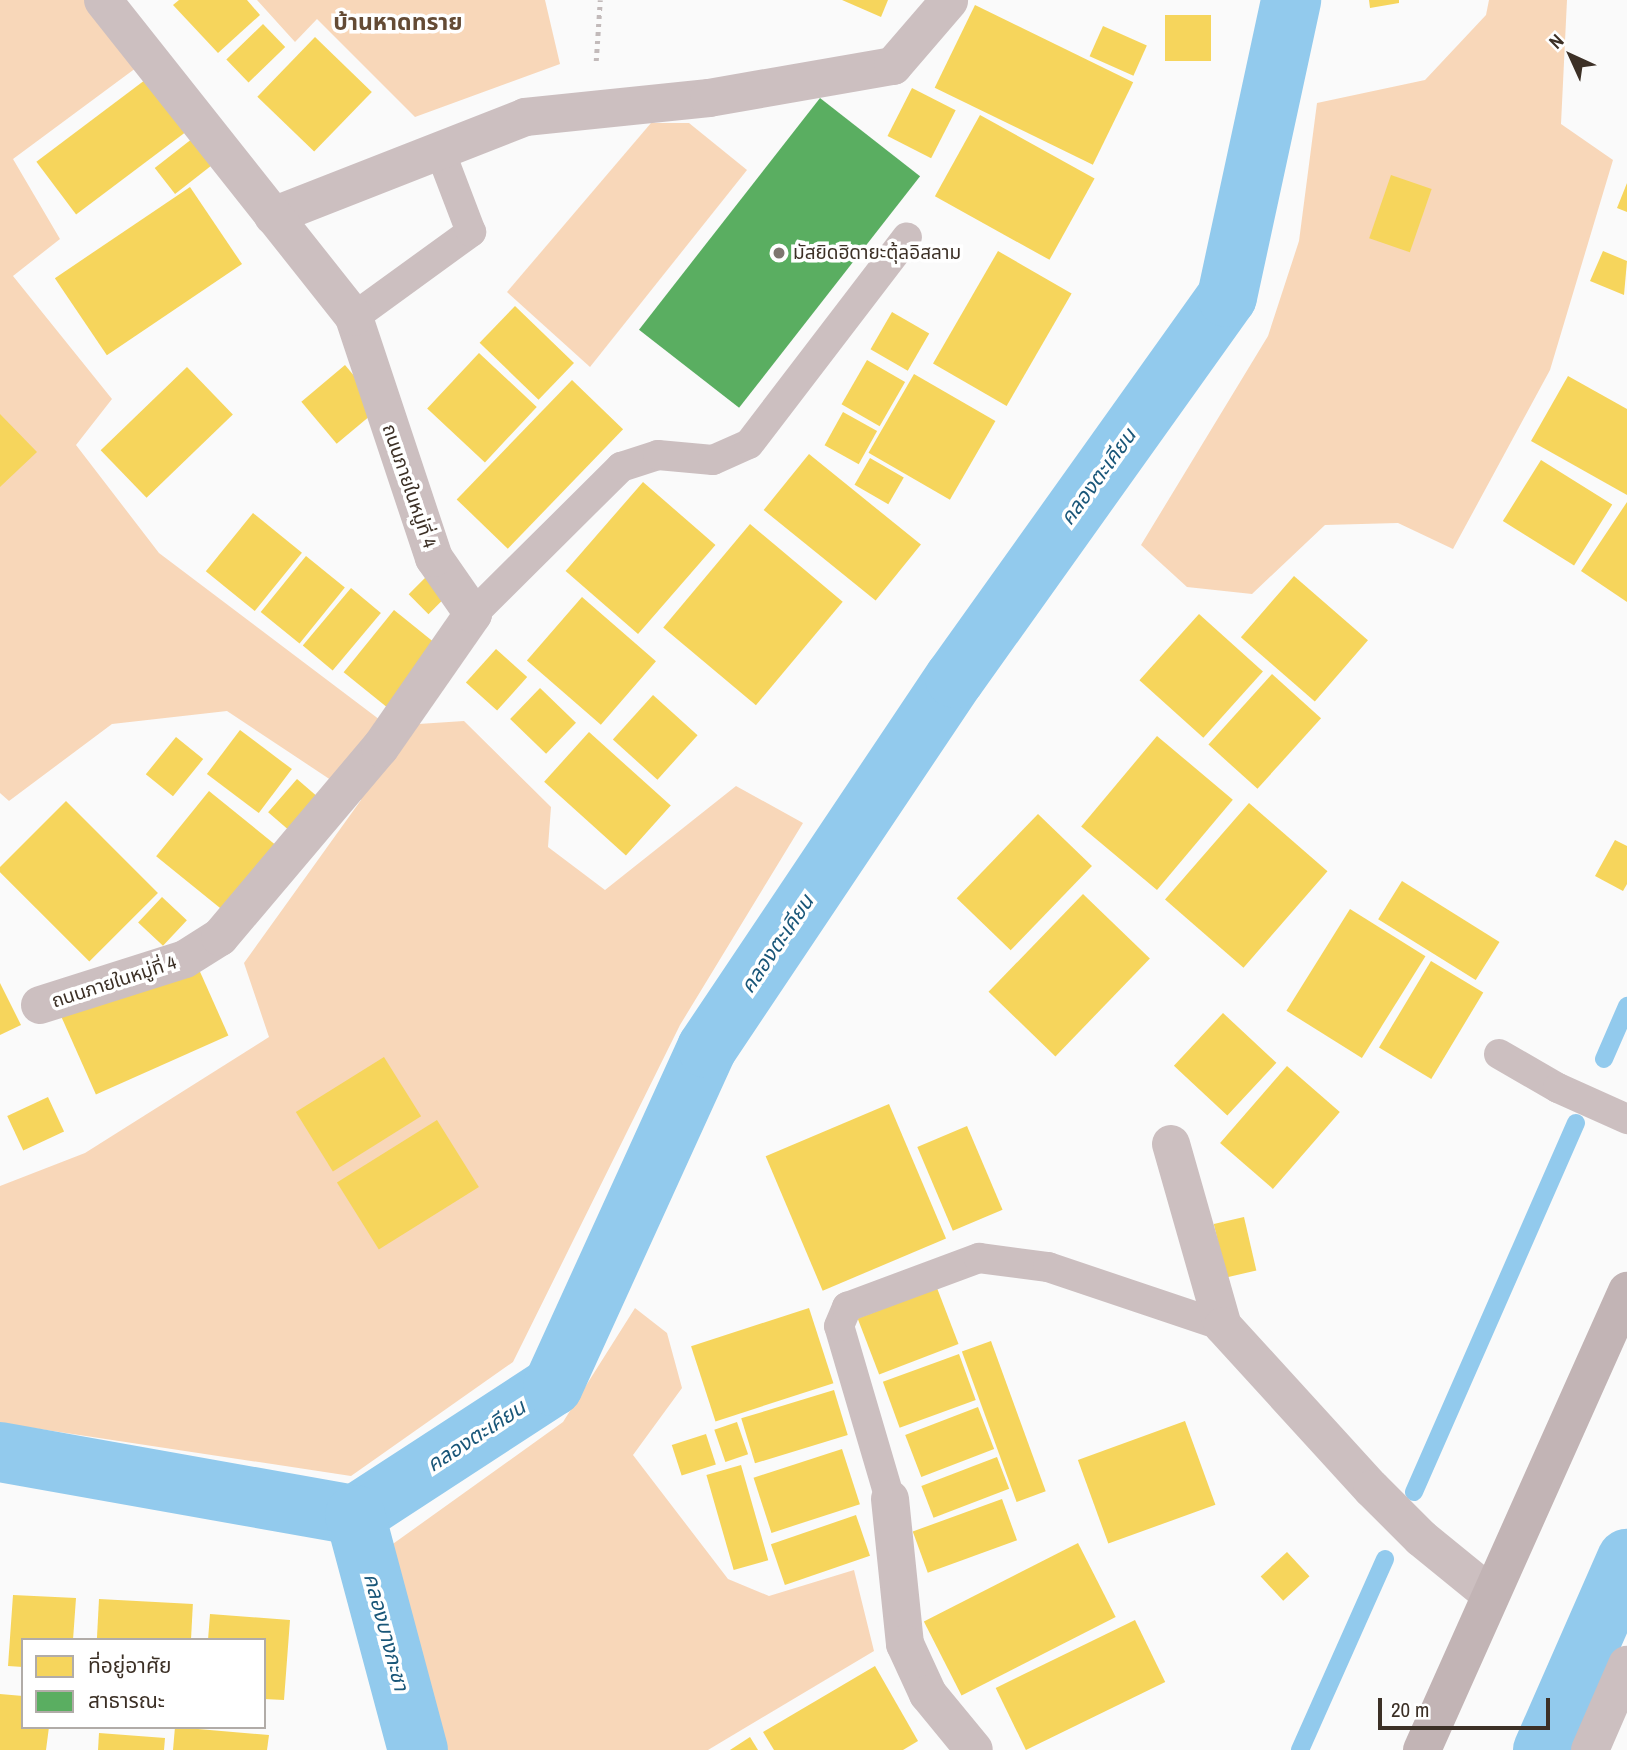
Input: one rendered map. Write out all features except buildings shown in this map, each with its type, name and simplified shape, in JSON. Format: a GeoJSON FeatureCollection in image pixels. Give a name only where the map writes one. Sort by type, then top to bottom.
{"type":"FeatureCollection","features":[{"type":"Feature","properties":{"kind":"main road"},"geometry":{"type":"LineString","coordinates":[[1422,1750],[1627,1291]]}},
{"type":"Feature","properties":{"kind":"street","name":"ถนนภายในหมู่ที่ 4"},"geometry":{"type":"LineString","coordinates":[[40,1005],[186,959],[220,937],[380,748],[473,614],[434,558],[354,317],[103,0]]}},
{"type":"Feature","properties":{"kind":"street"},"geometry":{"type":"LineString","coordinates":[[274,216],[525,117],[709,98],[892,66],[949,1]]}},
{"type":"Feature","properties":{"kind":"street"},"geometry":{"type":"LineString","coordinates":[[1171,1144],[1223,1326],[1372,1489],[1421,1538],[1490,1594]]}},
{"type":"Feature","properties":{"kind":"street"},"geometry":{"type":"LineString","coordinates":[[890,1499],[905,1644],[928,1694],[974,1750]]}},
{"type":"Feature","properties":{"kind":"street"},"geometry":{"type":"LineString","coordinates":[[1590,1750],[1627,1665]]}},
{"type":"Feature","properties":{"kind":"lane"},"geometry":{"type":"LineString","coordinates":[[354,317],[471,232],[440,152]]}},
{"type":"Feature","properties":{"kind":"lane"},"geometry":{"type":"LineString","coordinates":[[473,614],[621,467],[657,455],[713,460],[749,444],[907,237]]}},
{"type":"Feature","properties":{"kind":"lane"},"geometry":{"type":"LineString","coordinates":[[1499,1054],[1558,1088],[1627,1119]]}},
{"type":"Feature","properties":{"kind":"lane"},"geometry":{"type":"LineString","coordinates":[[890,1499],[839,1326],[847,1307],[979,1258],[1048,1266],[1223,1326]]}},
{"type":"Feature","properties":{"kind":"path"},"geometry":{"type":"LineString","coordinates":[[592,111],[600,0]]}},
{"type":"Feature","properties":{"kind":"shaded area"},"geometry":{"type":"Polygon","coordinates":[[[0,0],[103,0],[144,62],[13,159],[60,239],[13,276],[112,399],[76,445],[159,553],[388,726],[464,721],[551,807],[548,847],[605,890],[736,786],[803,823],[680,1025],[513,1362],[351,1476],[0,1423],[0,1186],[85,1153],[269,1037],[244,963],[361,800],[227,711],[112,724],[9,801],[0,793],[0,0]]]}},
{"type":"Feature","properties":{"kind":"shaded area"},"geometry":{"type":"Polygon","coordinates":[[[257,0],[545,0],[560,64],[415,117],[317,19],[295,42],[257,0]]]}},
{"type":"Feature","properties":{"kind":"shaded area"},"geometry":{"type":"Polygon","coordinates":[[[1489,0],[1567,0],[1561,124],[1613,160],[1550,370],[1453,549],[1398,523],[1325,525],[1252,594],[1187,587],[1141,545],[1268,336],[1299,241],[1317,103],[1425,80],[1486,15],[1489,0]]]}},
{"type":"Feature","properties":{"kind":"shaded area"},"geometry":{"type":"Polygon","coordinates":[[[651,123],[689,123],[747,170],[590,367],[507,292],[651,123]]]}},
{"type":"Feature","properties":{"kind":"shaded area"},"geometry":{"type":"Polygon","coordinates":[[[635,1308],[667,1333],[682,1388],[633,1455],[728,1579],[769,1596],[854,1570],[874,1651],[708,1750],[441,1750],[390,1546],[563,1422],[635,1308]]]}},
{"type":"Feature","properties":{"kind":"waterway","name":"คลองตะเคียน"},"geometry":{"type":"LineString","coordinates":[[0,1452],[355,1515],[553,1386],[707,1048],[955,678],[1227,297],[1291,0]]}},
{"type":"Feature","properties":{"kind":"waterway"},"geometry":{"type":"LineString","coordinates":[[1604,1059],[1627,1006]]}},
{"type":"Feature","properties":{"kind":"waterway"},"geometry":{"type":"LineString","coordinates":[[1414,1492],[1576,1123]]}},
{"type":"Feature","properties":{"kind":"waterway","name":"คลองบางกะชา"},"geometry":{"type":"LineString","coordinates":[[355,1515],[418,1750]]}},
{"type":"Feature","properties":{"kind":"waterway"},"geometry":{"type":"LineString","coordinates":[[1300,1750],[1385,1559]]}},
{"type":"Feature","properties":{"kind":"waterway"},"geometry":{"type":"LineString","coordinates":[[1543,1750],[1627,1559]]}},
{"type":"Feature","properties":{"kind":"place","name":"มัสยิดฮิดายะตุ้ลอิสลาม"},"geometry":{"type":"Point","coordinates":[779,253]}},
{"type":"Feature","properties":{"kind":"district","name":"บ้านหาดทราย"},"geometry":{"type":"Point","coordinates":[398,22]}}]}
